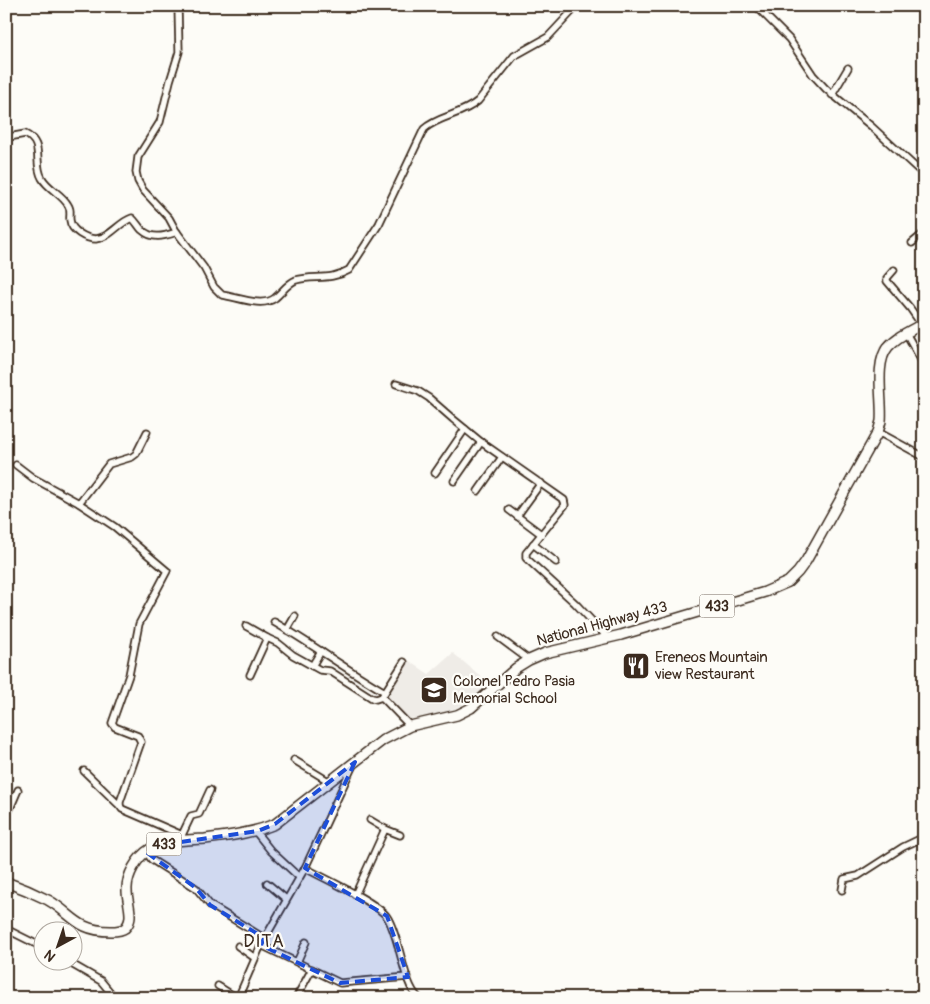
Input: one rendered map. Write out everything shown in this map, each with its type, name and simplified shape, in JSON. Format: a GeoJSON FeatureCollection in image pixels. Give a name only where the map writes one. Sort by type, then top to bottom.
{"type":"FeatureCollection","features":[{"type":"Feature","properties":{"kind":"main road","name":"National Highway 433"},"geometry":{"type":"LineString","coordinates":[[146,852],[160,845],[183,838],[255,832],[275,824],[383,740],[410,726],[457,715],[471,708],[516,668],[529,660],[546,653],[608,638],[765,592],[788,582],[806,561],[878,432],[881,421],[882,358],[886,348],[893,341],[922,324]]}},
{"type":"Feature","properties":{"kind":"main road","name":"433"},"geometry":{"type":"LineString","coordinates":[[6,882],[50,902],[79,924],[98,930],[118,931],[126,928],[129,921],[128,880],[138,861],[146,852]]}},
{"type":"Feature","properties":{"kind":"street"},"geometry":{"type":"LineString","coordinates":[[178,6],[179,52],[170,81],[164,112],[160,122],[138,157],[136,164],[138,181],[143,190],[161,207],[204,268],[217,291],[222,294],[250,300],[269,301],[274,299],[294,281],[323,278],[343,274],[349,270],[379,224],[424,129],[430,123],[447,118],[478,102],[514,56],[548,37],[577,6]]}},
{"type":"Feature","properties":{"kind":"street"},"geometry":{"type":"LineString","coordinates":[[756,6],[789,39],[814,75],[832,95],[871,126],[924,175]]}},
{"type":"Feature","properties":{"kind":"street"},"geometry":{"type":"LineString","coordinates":[[832,95],[848,68]]}},
{"type":"Feature","properties":{"kind":"street"},"geometry":{"type":"LineString","coordinates":[[8,137],[25,134],[34,140],[38,146],[38,168],[42,177],[69,206],[72,227],[78,232],[95,239],[103,237],[126,220],[132,218],[141,228],[153,236],[177,232]]}},
{"type":"Feature","properties":{"kind":"street"},"geometry":{"type":"LineString","coordinates":[[912,243],[924,232]]}},
{"type":"Feature","properties":{"kind":"street"},"geometry":{"type":"LineString","coordinates":[[894,270],[887,278],[887,281],[922,324]]}},
{"type":"Feature","properties":{"kind":"street"},"geometry":{"type":"LineString","coordinates":[[906,333],[924,364]]}},
{"type":"Feature","properties":{"kind":"street"},"geometry":{"type":"LineString","coordinates":[[396,384],[424,394],[481,442],[566,502],[526,553],[526,558],[575,603],[608,638]]}},
{"type":"Feature","properties":{"kind":"street"},"geometry":{"type":"LineString","coordinates":[[435,473],[465,429]]}},
{"type":"Feature","properties":{"kind":"street"},"geometry":{"type":"LineString","coordinates":[[79,503],[109,464],[136,454],[147,432]]}},
{"type":"Feature","properties":{"kind":"street"},"geometry":{"type":"LineString","coordinates":[[878,432],[923,455]]}},
{"type":"Feature","properties":{"kind":"street"},"geometry":{"type":"LineString","coordinates":[[454,482],[481,442]]}},
{"type":"Feature","properties":{"kind":"street"},"geometry":{"type":"LineString","coordinates":[[478,491],[502,457]]}},
{"type":"Feature","properties":{"kind":"street"},"geometry":{"type":"LineString","coordinates":[[16,465],[33,478],[79,503],[115,527],[167,571],[139,624],[129,675],[112,723],[115,727],[138,736],[140,742],[120,806]]}},
{"type":"Feature","properties":{"kind":"street"},"geometry":{"type":"LineString","coordinates":[[517,516],[541,484]]}},
{"type":"Feature","properties":{"kind":"street"},"geometry":{"type":"LineString","coordinates":[[509,510],[541,534]]}},
{"type":"Feature","properties":{"kind":"street"},"geometry":{"type":"LineString","coordinates":[[533,544],[556,562]]}},
{"type":"Feature","properties":{"kind":"street"},"geometry":{"type":"LineString","coordinates":[[287,630],[295,616]]}},
{"type":"Feature","properties":{"kind":"street"},"geometry":{"type":"LineString","coordinates":[[274,622],[383,694],[410,726]]}},
{"type":"Feature","properties":{"kind":"street"},"geometry":{"type":"LineString","coordinates":[[246,626],[278,643],[312,666],[320,670],[330,671],[376,699],[383,694],[404,662]]}},
{"type":"Feature","properties":{"kind":"street"},"geometry":{"type":"LineString","coordinates":[[498,637],[529,660]]}},
{"type":"Feature","properties":{"kind":"street"},"geometry":{"type":"LineString","coordinates":[[250,675],[267,638]]}},
{"type":"Feature","properties":{"kind":"street"},"geometry":{"type":"LineString","coordinates":[[312,666],[320,651]]}},
{"type":"Feature","properties":{"kind":"street"},"geometry":{"type":"LineString","coordinates":[[294,760],[330,782]]}},
{"type":"Feature","properties":{"kind":"street"},"geometry":{"type":"LineString","coordinates":[[218,986],[237,998],[264,938],[305,868],[355,762]]}},
{"type":"Feature","properties":{"kind":"street"},"geometry":{"type":"LineString","coordinates":[[84,771],[122,809],[183,838],[191,816],[199,814],[210,790]]}},
{"type":"Feature","properties":{"kind":"street"},"geometry":{"type":"LineString","coordinates":[[6,818],[18,790]]}},
{"type":"Feature","properties":{"kind":"street"},"geometry":{"type":"LineString","coordinates":[[370,820],[400,835]]}},
{"type":"Feature","properties":{"kind":"street"},"geometry":{"type":"LineString","coordinates":[[355,895],[385,829]]}},
{"type":"Feature","properties":{"kind":"street"},"geometry":{"type":"LineString","coordinates":[[255,832],[271,851],[299,878]]}},
{"type":"Feature","properties":{"kind":"street"},"geometry":{"type":"LineString","coordinates":[[842,890],[844,880],[858,876],[903,847],[924,837]]}},
{"type":"Feature","properties":{"kind":"street"},"geometry":{"type":"LineString","coordinates":[[146,852],[152,860],[196,888],[210,905],[264,938]]}},
{"type":"Feature","properties":{"kind":"street"},"geometry":{"type":"LineString","coordinates":[[305,868],[372,904],[387,916],[413,991],[419,998]]}},
{"type":"Feature","properties":{"kind":"street"},"geometry":{"type":"LineString","coordinates":[[267,883],[286,899]]}},
{"type":"Feature","properties":{"kind":"street"},"geometry":{"type":"LineString","coordinates":[[6,929],[32,942]]}},
{"type":"Feature","properties":{"kind":"street"},"geometry":{"type":"LineString","coordinates":[[298,962],[306,942]]}},
{"type":"Feature","properties":{"kind":"street"},"geometry":{"type":"LineString","coordinates":[[261,944],[340,983],[408,977]]}},
{"type":"Feature","properties":{"kind":"street"},"geometry":{"type":"LineString","coordinates":[[238,946],[254,958]]}},
{"type":"Feature","properties":{"kind":"street"},"geometry":{"type":"LineString","coordinates":[[82,970],[101,981],[116,998]]}},
{"type":"Feature","properties":{"kind":"street"},"geometry":{"type":"LineString","coordinates":[[296,998],[312,970]]}},
{"type":"Feature","properties":{"kind":"highlighted area"},"geometry":{"type":"Polygon","coordinates":[[[355,762],[305,868],[387,916],[408,977],[340,983],[261,945],[264,938],[210,905],[196,888],[146,852],[160,845],[258,831],[275,824],[355,762]]]}},
{"type":"Feature","properties":{"kind":"shaded area","name":"Colonel Pedro Pasia Memorial School"},"geometry":{"type":"Polygon","coordinates":[[[453,653],[490,684],[469,701],[444,713],[403,720],[382,697],[405,658],[429,674],[453,653]]]}},
{"type":"Feature","properties":{"kind":"place","name":"Ereneos Mountain view Restaurant"},"geometry":{"type":"Point","coordinates":[636,666]}},
{"type":"Feature","properties":{"kind":"place","name":"Colonel Pedro Pasia Memorial School"},"geometry":{"type":"Point","coordinates":[434,690]}},
{"type":"Feature","properties":{"kind":"district","name":"DITA"},"geometry":{"type":"Point","coordinates":[264,941]}}]}
